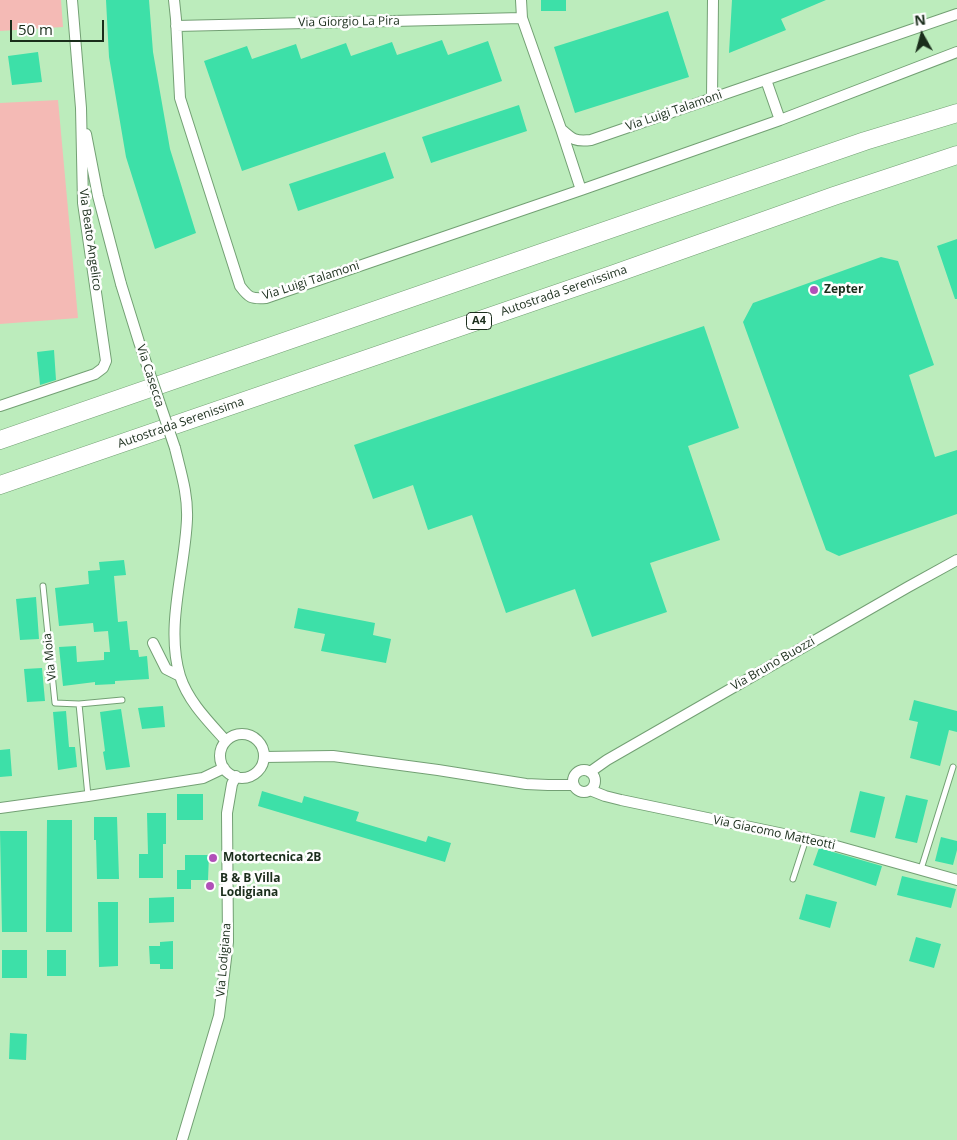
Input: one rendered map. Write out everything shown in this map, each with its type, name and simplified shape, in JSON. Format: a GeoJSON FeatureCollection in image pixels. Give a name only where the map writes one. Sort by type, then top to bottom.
{"type":"FeatureCollection","features":[{"type":"Feature","properties":{"kind":"highway"},"geometry":{"type":"LineString","coordinates":[[0,440],[855,144],[957,113]]}},
{"type":"Feature","properties":{"kind":"highway","name":"Autostrada Serenissima"},"geometry":{"type":"LineString","coordinates":[[0,484],[957,155]]}},
{"type":"Feature","properties":{"kind":"street","name":"Via Beato Angelico"},"geometry":{"type":"LineString","coordinates":[[0,406],[96,374],[103,368],[106,362],[83,203],[82,108],[72,0]]}},
{"type":"Feature","properties":{"kind":"street","name":"Via Luigi Talamoni"},"geometry":{"type":"LineString","coordinates":[[174,0],[180,98],[240,286],[247,296],[254,299],[266,298],[581,190],[780,120],[957,52]]}},
{"type":"Feature","properties":{"kind":"street"},"geometry":{"type":"LineString","coordinates":[[521,0],[522,18],[581,190]]}},
{"type":"Feature","properties":{"kind":"street"},"geometry":{"type":"LineString","coordinates":[[712,98],[713,0]]}},
{"type":"Feature","properties":{"kind":"street","name":"Via Luigi Talamoni"},"geometry":{"type":"LineString","coordinates":[[561,129],[570,137],[580,142],[590,140],[957,14]]}},
{"type":"Feature","properties":{"kind":"street","name":"Via Giorgio La Pira"},"geometry":{"type":"LineString","coordinates":[[176,26],[522,18]]}},
{"type":"Feature","properties":{"kind":"street"},"geometry":{"type":"LineString","coordinates":[[766,80],[780,120]]}},
{"type":"Feature","properties":{"kind":"street","name":"Via Casecca"},"geometry":{"type":"LineString","coordinates":[[82,108],[98,196],[122,284],[139,342],[175,448],[186,489],[187,519],[175,624],[175,653],[180,676],[189,695],[203,715],[226,740]]}},
{"type":"Feature","properties":{"kind":"street","name":"Via Bruno Buozzi"},"geometry":{"type":"LineString","coordinates":[[590,772],[607,760],[957,560]]}},
{"type":"Feature","properties":{"kind":"street","name":"Via Casecca"},"geometry":{"type":"LineString","coordinates":[[153,643],[166,669],[180,676]]}},
{"type":"Feature","properties":{"kind":"street"},"geometry":{"type":"LineString","coordinates":[[244,734],[251,736],[261,744],[264,757],[262,765],[257,771],[251,776],[243,777],[229,773],[224,768],[220,754],[226,740],[231,736],[244,734]]}},
{"type":"Feature","properties":{"kind":"street","name":"Via Giacomo Matteotti"},"geometry":{"type":"LineString","coordinates":[[264,757],[333,756],[526,784],[548,786],[574,784],[580,791],[587,792],[590,790],[605,796],[822,842],[957,880]]}},
{"type":"Feature","properties":{"kind":"street"},"geometry":{"type":"LineString","coordinates":[[0,808],[203,778],[224,768]]}},
{"type":"Feature","properties":{"kind":"street"},"geometry":{"type":"LineString","coordinates":[[574,784],[577,773],[584,770],[590,772],[594,776],[595,783],[590,790]]}},
{"type":"Feature","properties":{"kind":"street","name":"Via Lodigiana"},"geometry":{"type":"LineString","coordinates":[[182,1140],[219,1016],[228,942],[227,813],[232,784],[236,776]]}},
{"type":"Feature","properties":{"kind":"lane","name":"Via Moia"},"geometry":{"type":"LineString","coordinates":[[43,586],[55,703],[79,704],[122,700]]}},
{"type":"Feature","properties":{"kind":"lane"},"geometry":{"type":"LineString","coordinates":[[79,704],[88,796]]}},
{"type":"Feature","properties":{"kind":"lane"},"geometry":{"type":"LineString","coordinates":[[920,870],[953,767]]}},
{"type":"Feature","properties":{"kind":"lane"},"geometry":{"type":"LineString","coordinates":[[793,880],[806,839]]}},
{"type":"Feature","properties":{"kind":"shaded area"},"geometry":{"type":"Polygon","coordinates":[[[0,0],[61,0],[63,27],[0,31],[0,0]]]}},
{"type":"Feature","properties":{"kind":"shaded area"},"geometry":{"type":"Polygon","coordinates":[[[58,100],[78,318],[0,324],[0,103],[58,100]]]}},
{"type":"Feature","properties":{"kind":"building"},"geometry":{"type":"Polygon","coordinates":[[[106,0],[149,0],[153,52],[170,149],[196,233],[155,249],[126,157],[109,57],[106,0]]]}},
{"type":"Feature","properties":{"kind":"building"},"geometry":{"type":"Polygon","coordinates":[[[541,0],[566,0],[566,11],[541,11],[541,0]]]}},
{"type":"Feature","properties":{"kind":"building"},"geometry":{"type":"Polygon","coordinates":[[[732,0],[826,0],[781,19],[786,30],[729,53],[732,0]]]}},
{"type":"Feature","properties":{"kind":"building"},"geometry":{"type":"Polygon","coordinates":[[[668,11],[689,77],[575,113],[554,47],[668,11]]]}},
{"type":"Feature","properties":{"kind":"building"},"geometry":{"type":"Polygon","coordinates":[[[442,40],[448,55],[488,41],[502,81],[242,171],[204,61],[247,46],[252,59],[296,44],[301,59],[346,43],[351,56],[392,42],[397,55],[442,40]]]}},
{"type":"Feature","properties":{"kind":"building"},"geometry":{"type":"Polygon","coordinates":[[[38,52],[42,82],[12,85],[8,56],[38,52]]]}},
{"type":"Feature","properties":{"kind":"building"},"geometry":{"type":"Polygon","coordinates":[[[519,105],[527,131],[431,163],[422,137],[519,105]]]}},
{"type":"Feature","properties":{"kind":"building"},"geometry":{"type":"Polygon","coordinates":[[[385,152],[394,178],[298,211],[289,184],[385,152]]]}},
{"type":"Feature","properties":{"kind":"building"},"geometry":{"type":"Polygon","coordinates":[[[957,239],[957,299],[955,299],[937,246],[957,239]]]}},
{"type":"Feature","properties":{"kind":"building"},"geometry":{"type":"Polygon","coordinates":[[[881,257],[898,261],[934,365],[909,375],[935,457],[957,450],[957,514],[839,556],[826,550],[743,322],[753,303],[881,257]]]}},
{"type":"Feature","properties":{"kind":"building"},"geometry":{"type":"Polygon","coordinates":[[[704,326],[739,428],[688,446],[720,540],[650,563],[667,612],[592,637],[575,589],[506,613],[472,515],[428,530],[413,485],[373,499],[354,445],[704,326]]]}},
{"type":"Feature","properties":{"kind":"building"},"geometry":{"type":"Polygon","coordinates":[[[54,350],[56,380],[40,385],[37,352],[54,350]]]}},
{"type":"Feature","properties":{"kind":"building"},"geometry":{"type":"Polygon","coordinates":[[[124,560],[126,575],[114,576],[118,622],[127,621],[130,650],[138,650],[139,657],[147,656],[149,679],[115,681],[115,684],[95,685],[95,682],[63,686],[59,647],[76,646],[77,662],[104,660],[104,652],[110,652],[108,631],[94,632],[93,623],[59,626],[55,588],[89,584],[88,571],[100,570],[99,562],[124,560]]]}},
{"type":"Feature","properties":{"kind":"building"},"geometry":{"type":"Polygon","coordinates":[[[36,597],[39,639],[20,640],[16,599],[36,597]]]}},
{"type":"Feature","properties":{"kind":"building"},"geometry":{"type":"Polygon","coordinates":[[[298,608],[375,623],[373,635],[391,639],[386,663],[321,651],[325,634],[294,628],[298,608]]]}},
{"type":"Feature","properties":{"kind":"building"},"geometry":{"type":"Polygon","coordinates":[[[42,668],[45,701],[27,702],[24,669],[42,668]]]}},
{"type":"Feature","properties":{"kind":"building"},"geometry":{"type":"Polygon","coordinates":[[[914,700],[957,711],[957,732],[949,730],[940,766],[910,758],[918,722],[909,720],[914,700]]]}},
{"type":"Feature","properties":{"kind":"building"},"geometry":{"type":"Polygon","coordinates":[[[163,706],[165,727],[142,729],[138,708],[163,706]]]}},
{"type":"Feature","properties":{"kind":"building"},"geometry":{"type":"Polygon","coordinates":[[[121,709],[130,767],[106,770],[100,712],[121,709]]]}},
{"type":"Feature","properties":{"kind":"building"},"geometry":{"type":"Polygon","coordinates":[[[66,711],[69,747],[75,747],[77,767],[58,770],[53,712],[66,711]]]}},
{"type":"Feature","properties":{"kind":"building"},"geometry":{"type":"Polygon","coordinates":[[[10,749],[12,776],[0,777],[0,750],[10,749]]]}},
{"type":"Feature","properties":{"kind":"building"},"geometry":{"type":"Polygon","coordinates":[[[262,791],[302,803],[304,796],[359,812],[356,821],[426,842],[428,836],[451,843],[445,862],[258,806],[262,791]]]}},
{"type":"Feature","properties":{"kind":"building"},"geometry":{"type":"Polygon","coordinates":[[[860,791],[885,797],[875,838],[850,832],[860,791]]]}},
{"type":"Feature","properties":{"kind":"building"},"geometry":{"type":"Polygon","coordinates":[[[177,794],[203,794],[203,820],[177,820],[177,794]]]}},
{"type":"Feature","properties":{"kind":"building"},"geometry":{"type":"Polygon","coordinates":[[[906,795],[928,800],[917,843],[895,838],[906,795]]]}},
{"type":"Feature","properties":{"kind":"building"},"geometry":{"type":"Polygon","coordinates":[[[147,813],[166,813],[166,844],[163,844],[163,878],[139,878],[139,854],[148,854],[147,813]]]}},
{"type":"Feature","properties":{"kind":"building"},"geometry":{"type":"Polygon","coordinates":[[[94,817],[117,817],[119,879],[97,879],[94,817]]]}},
{"type":"Feature","properties":{"kind":"building"},"geometry":{"type":"Polygon","coordinates":[[[47,820],[72,820],[72,932],[46,932],[47,820]]]}},
{"type":"Feature","properties":{"kind":"building"},"geometry":{"type":"Polygon","coordinates":[[[0,831],[27,831],[27,932],[2,932],[0,831]]]}},
{"type":"Feature","properties":{"kind":"building"},"geometry":{"type":"Polygon","coordinates":[[[941,837],[957,841],[953,865],[935,861],[941,837]]]}},
{"type":"Feature","properties":{"kind":"building"},"geometry":{"type":"Polygon","coordinates":[[[819,848],[882,866],[876,886],[813,865],[819,848]]]}},
{"type":"Feature","properties":{"kind":"building"},"geometry":{"type":"Polygon","coordinates":[[[185,855],[209,855],[208,880],[191,880],[191,889],[177,889],[177,870],[185,870],[185,855]]]}},
{"type":"Feature","properties":{"kind":"building"},"geometry":{"type":"Polygon","coordinates":[[[902,876],[956,889],[951,908],[897,895],[902,876]]]}},
{"type":"Feature","properties":{"kind":"building"},"geometry":{"type":"Polygon","coordinates":[[[806,894],[837,902],[830,928],[799,919],[806,894]]]}},
{"type":"Feature","properties":{"kind":"building"},"geometry":{"type":"Polygon","coordinates":[[[174,897],[174,922],[149,923],[149,898],[174,897]]]}},
{"type":"Feature","properties":{"kind":"building"},"geometry":{"type":"Polygon","coordinates":[[[98,902],[118,902],[118,966],[99,967],[98,902]]]}},
{"type":"Feature","properties":{"kind":"building"},"geometry":{"type":"Polygon","coordinates":[[[916,937],[941,944],[934,968],[909,961],[916,937]]]}},
{"type":"Feature","properties":{"kind":"building"},"geometry":{"type":"Polygon","coordinates":[[[173,941],[173,969],[160,969],[160,964],[150,964],[149,946],[160,946],[160,942],[173,941]]]}},
{"type":"Feature","properties":{"kind":"building"},"geometry":{"type":"Polygon","coordinates":[[[2,950],[27,950],[27,978],[2,978],[2,950]]]}},
{"type":"Feature","properties":{"kind":"building"},"geometry":{"type":"Polygon","coordinates":[[[47,950],[66,950],[66,976],[47,976],[47,950]]]}},
{"type":"Feature","properties":{"kind":"building"},"geometry":{"type":"Polygon","coordinates":[[[10,1033],[27,1034],[26,1060],[9,1059],[10,1033]]]}},
{"type":"Feature","properties":{"kind":"place","name":"Zepter"},"geometry":{"type":"Point","coordinates":[814,290]}},
{"type":"Feature","properties":{"kind":"place","name":"Motortecnica 2B"},"geometry":{"type":"Point","coordinates":[213,858]}},
{"type":"Feature","properties":{"kind":"place","name":"B & B Villa Lodigiana"},"geometry":{"type":"Point","coordinates":[210,886]}}]}
